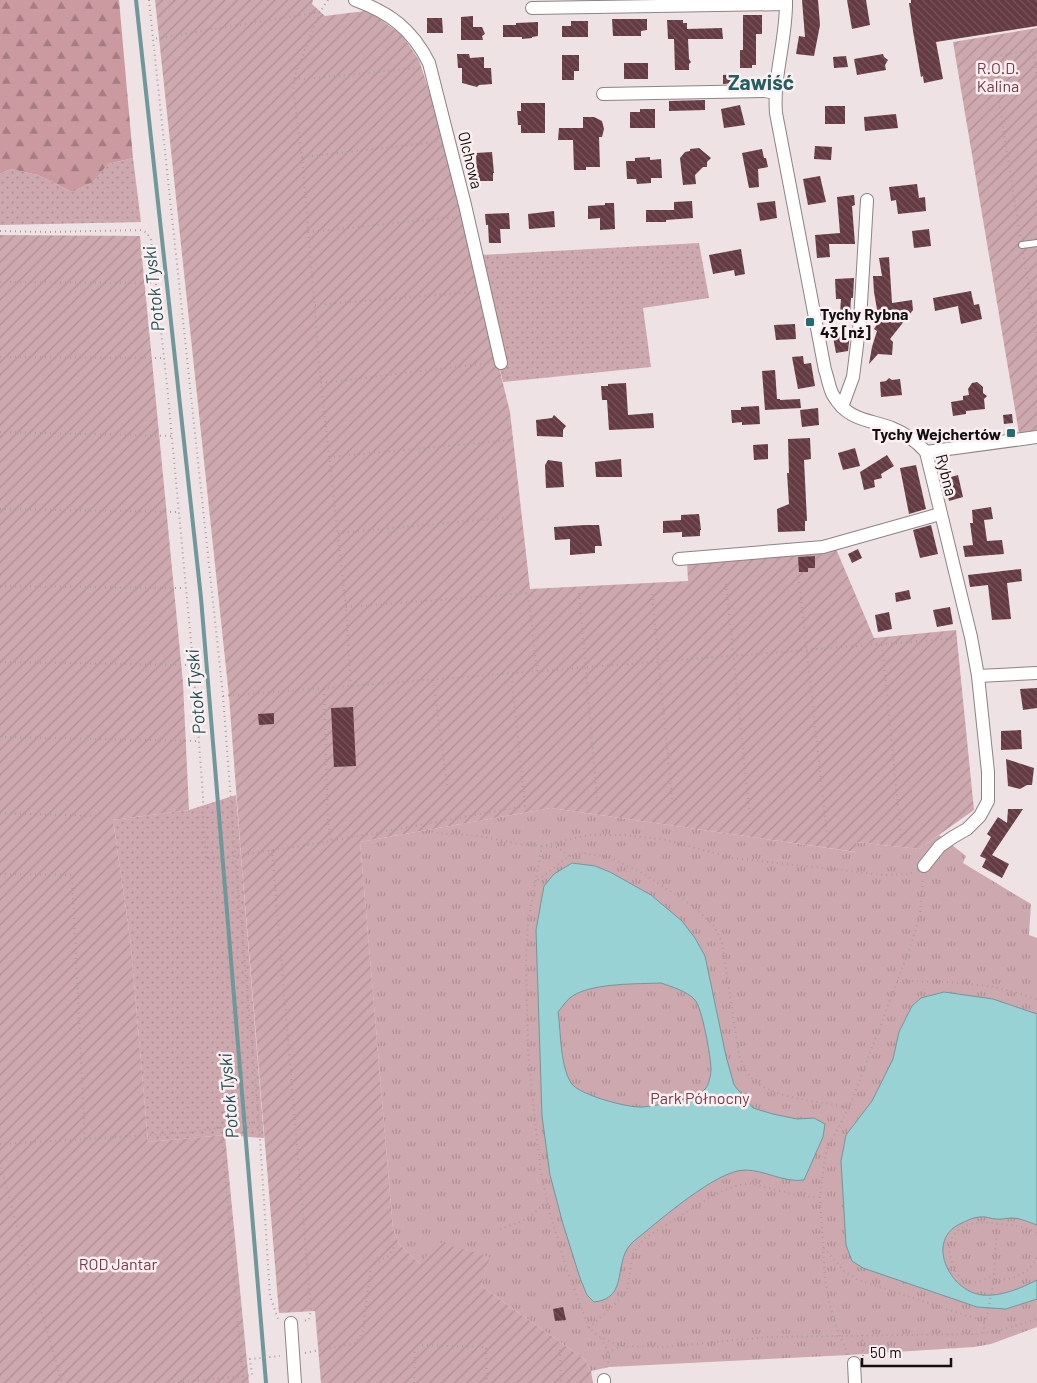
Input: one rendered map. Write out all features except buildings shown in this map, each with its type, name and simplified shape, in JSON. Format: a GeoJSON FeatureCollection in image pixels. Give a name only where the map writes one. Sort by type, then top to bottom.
{"type":"FeatureCollection","features":[{"type":"Feature","properties":{"kind":"street","name":"Olchowa"},"geometry":{"type":"LineString","coordinates":[[355,0],[390,16],[410,34],[426,57],[444,119],[500,362]]}},
{"type":"Feature","properties":{"kind":"street"},"geometry":{"type":"LineString","coordinates":[[532,8],[786,2]]}},
{"type":"Feature","properties":{"kind":"street","name":"Rybna"},"geometry":{"type":"LineString","coordinates":[[786,2],[775,93],[779,133],[825,370],[832,394],[842,407],[860,420],[893,428],[917,442],[926,452],[971,637],[978,676],[988,772],[988,800],[980,816],[967,829],[940,846],[924,866]]}},
{"type":"Feature","properties":{"kind":"street"},"geometry":{"type":"LineString","coordinates":[[603,94],[765,91],[775,93]]}},
{"type":"Feature","properties":{"kind":"street"},"geometry":{"type":"LineString","coordinates":[[842,407],[853,377],[867,200]]}},
{"type":"Feature","properties":{"kind":"street"},"geometry":{"type":"LineString","coordinates":[[926,452],[1037,437]]}},
{"type":"Feature","properties":{"kind":"street"},"geometry":{"type":"LineString","coordinates":[[679,559],[823,547],[940,514]]}},
{"type":"Feature","properties":{"kind":"street"},"geometry":{"type":"LineString","coordinates":[[978,676],[1037,672]]}},
{"type":"Feature","properties":{"kind":"street"},"geometry":{"type":"LineString","coordinates":[[290,1323],[295,1383]]}},
{"type":"Feature","properties":{"kind":"street"},"geometry":{"type":"LineString","coordinates":[[851,1359],[855,1383]]}},
{"type":"Feature","properties":{"kind":"lane"},"geometry":{"type":"LineString","coordinates":[[1022,245],[1037,243]]}},
{"type":"Feature","properties":{"kind":"path"},"geometry":{"type":"LineString","coordinates":[[149,0],[224,696],[235,856],[259,1122],[270,1296],[278,1319],[290,1323],[309,1320],[311,1311],[272,849]]}},
{"type":"Feature","properties":{"kind":"path"},"geometry":{"type":"LineString","coordinates":[[328,0],[320,12],[294,78],[293,89],[302,157],[321,383],[346,607],[351,686]]}},
{"type":"Feature","properties":{"kind":"path"},"geometry":{"type":"LineString","coordinates":[[153,39],[320,12]]}},
{"type":"Feature","properties":{"kind":"path"},"geometry":{"type":"LineString","coordinates":[[1037,76],[1033,50],[992,57],[1037,339]]}},
{"type":"Feature","properties":{"kind":"path"},"geometry":{"type":"LineString","coordinates":[[294,78],[304,79],[419,68]]}},
{"type":"Feature","properties":{"kind":"path"},"geometry":{"type":"LineString","coordinates":[[302,157],[440,141]]}},
{"type":"Feature","properties":{"kind":"path"},"geometry":{"type":"LineString","coordinates":[[308,232],[467,215]]}},
{"type":"Feature","properties":{"kind":"path"},"geometry":{"type":"LineString","coordinates":[[0,231],[142,230],[147,233],[151,240],[172,436],[193,665],[206,859],[235,856],[424,825],[524,806],[511,673]]}},
{"type":"Feature","properties":{"kind":"path"},"geometry":{"type":"LineString","coordinates":[[0,282],[156,283]]}},
{"type":"Feature","properties":{"kind":"path"},"geometry":{"type":"LineString","coordinates":[[315,305],[474,292]]}},
{"type":"Feature","properties":{"kind":"path"},"geometry":{"type":"LineString","coordinates":[[0,357],[164,358]]}},
{"type":"Feature","properties":{"kind":"path"},"geometry":{"type":"LineString","coordinates":[[321,383],[500,362]]}},
{"type":"Feature","properties":{"kind":"path"},"geometry":{"type":"LineString","coordinates":[[0,432],[172,436]]}},
{"type":"Feature","properties":{"kind":"path"},"geometry":{"type":"LineString","coordinates":[[329,457],[510,440]]}},
{"type":"Feature","properties":{"kind":"path"},"geometry":{"type":"LineString","coordinates":[[0,509],[178,512]]}},
{"type":"Feature","properties":{"kind":"path"},"geometry":{"type":"LineString","coordinates":[[338,533],[512,517]]}},
{"type":"Feature","properties":{"kind":"path"},"geometry":{"type":"LineString","coordinates":[[799,582],[828,843]]}},
{"type":"Feature","properties":{"kind":"path"},"geometry":{"type":"LineString","coordinates":[[726,584],[750,818]]}},
{"type":"Feature","properties":{"kind":"path"},"geometry":{"type":"LineString","coordinates":[[0,586],[186,588]]}},
{"type":"Feature","properties":{"kind":"path"},"geometry":{"type":"LineString","coordinates":[[346,607],[528,592],[537,672]]}},
{"type":"Feature","properties":{"kind":"path"},"geometry":{"type":"LineString","coordinates":[[579,593],[597,798]]}},
{"type":"Feature","properties":{"kind":"path"},"geometry":{"type":"LineString","coordinates":[[652,594],[672,798]]}},
{"type":"Feature","properties":{"kind":"path"},"geometry":{"type":"LineString","coordinates":[[224,696],[971,637]]}},
{"type":"Feature","properties":{"kind":"path"},"geometry":{"type":"LineString","coordinates":[[882,644],[901,836]]}},
{"type":"Feature","properties":{"kind":"path"},"geometry":{"type":"LineString","coordinates":[[0,662],[193,665]]}},
{"type":"Feature","properties":{"kind":"path"},"geometry":{"type":"LineString","coordinates":[[433,680],[448,792]]}},
{"type":"Feature","properties":{"kind":"path"},"geometry":{"type":"LineString","coordinates":[[324,689],[328,822],[331,840]]}},
{"type":"Feature","properties":{"kind":"path"},"geometry":{"type":"LineString","coordinates":[[0,737],[199,741]]}},
{"type":"Feature","properties":{"kind":"path"},"geometry":{"type":"LineString","coordinates":[[0,813],[97,816]]}},
{"type":"Feature","properties":{"kind":"path"},"geometry":{"type":"LineString","coordinates":[[424,825],[427,830],[438,833],[480,836],[519,844],[557,847],[570,856]]}},
{"type":"Feature","properties":{"kind":"path"},"geometry":{"type":"LineString","coordinates":[[542,846],[588,835],[625,835],[666,840],[733,858],[885,875],[910,874],[924,866]]}},
{"type":"Feature","properties":{"kind":"path"},"geometry":{"type":"LineString","coordinates":[[542,846],[528,922],[526,960],[528,1050],[541,1173],[547,1201],[567,1270],[589,1328],[601,1338],[621,1346],[663,1347],[768,1337],[984,1333],[1037,1319]]}},
{"type":"Feature","properties":{"kind":"path"},"geometry":{"type":"LineString","coordinates":[[534,883],[570,856],[583,853],[609,857],[644,874],[694,908],[714,926],[722,942],[739,1056],[747,1074],[756,1082],[775,1092],[849,1108]]}},
{"type":"Feature","properties":{"kind":"path"},"geometry":{"type":"LineString","coordinates":[[851,1359],[829,1303],[825,1280],[820,1197],[828,1149],[849,1108],[911,945],[920,915],[924,866]]}},
{"type":"Feature","properties":{"kind":"path"},"geometry":{"type":"LineString","coordinates":[[0,874],[72,875],[85,1140]]}},
{"type":"Feature","properties":{"kind":"path"},"geometry":{"type":"LineString","coordinates":[[896,981],[976,984],[1016,991],[1037,1000]]}},
{"type":"Feature","properties":{"kind":"path"},"geometry":{"type":"LineString","coordinates":[[0,1144],[185,1133],[259,1122]]}},
{"type":"Feature","properties":{"kind":"path"},"geometry":{"type":"LineString","coordinates":[[221,1127],[243,1383]]}},
{"type":"Feature","properties":{"kind":"path"},"geometry":{"type":"LineString","coordinates":[[0,1163],[62,1383]]}},
{"type":"Feature","properties":{"kind":"path"},"geometry":{"type":"LineString","coordinates":[[589,1328],[618,1302],[627,1290],[633,1253],[646,1238],[714,1195],[732,1186],[749,1183],[800,1196],[820,1197]]}},
{"type":"Feature","properties":{"kind":"path"},"geometry":{"type":"LineString","coordinates":[[500,1229],[531,1216],[547,1201]]}},
{"type":"Feature","properties":{"kind":"path"},"geometry":{"type":"LineString","coordinates":[[994,1274],[978,1282],[968,1284],[963,1281],[949,1255],[949,1242],[955,1233],[962,1227],[976,1223],[997,1223],[1028,1228],[1037,1233]]}},
{"type":"Feature","properties":{"kind":"path"},"geometry":{"type":"LineString","coordinates":[[984,1333],[984,1323],[994,1280],[997,1223]]}},
{"type":"Feature","properties":{"kind":"path"},"geometry":{"type":"LineString","coordinates":[[318,1351],[355,1343],[360,1338],[363,1330],[371,1266],[387,1257],[395,1246]]}},
{"type":"Feature","properties":{"kind":"path"},"geometry":{"type":"LineString","coordinates":[[823,1248],[844,1271],[858,1280],[977,1319],[984,1323]]}},
{"type":"Feature","properties":{"kind":"path"},"geometry":{"type":"LineString","coordinates":[[994,1280],[1007,1280],[1024,1273],[1035,1263],[1037,1256]]}},
{"type":"Feature","properties":{"kind":"path"},"geometry":{"type":"LineString","coordinates":[[601,1338],[609,1360],[604,1381]]}},
{"type":"Feature","properties":{"kind":"path"},"geometry":{"type":"LineString","coordinates":[[414,1383],[415,1345],[486,1347],[486,1383]]}},
{"type":"Feature","properties":{"kind":"path"},"geometry":{"type":"LineString","coordinates":[[608,1353],[621,1346]]}},
{"type":"Feature","properties":{"kind":"path"},"geometry":{"type":"LineString","coordinates":[[560,1350],[560,1383]]}},
{"type":"Feature","properties":{"kind":"path"},"geometry":{"type":"LineString","coordinates":[[173,1383],[252,1375],[250,1359],[273,1357]]}},
{"type":"Feature","properties":{"kind":"green space"},"geometry":{"type":"Polygon","coordinates":[[[0,0],[119,0],[133,158],[108,164],[93,182],[72,192],[38,175],[11,169],[0,174],[0,0]]]}},
{"type":"Feature","properties":{"kind":"green space"},"geometry":{"type":"Polygon","coordinates":[[[155,0],[313,0],[312,4],[325,16],[365,11],[402,35],[419,60],[435,109],[510,412],[530,589],[688,581],[687,562],[836,549],[874,638],[956,630],[974,810],[919,849],[856,842],[856,852],[551,808],[360,842],[393,1228],[399,1244],[420,1264],[438,1242],[490,1257],[481,1286],[584,1359],[591,1371],[593,1383],[321,1383],[315,1311],[279,1313],[229,696],[155,0]]]}},
{"type":"Feature","properties":{"kind":"green space","name":"R.O.D. Kalina"},"geometry":{"type":"Polygon","coordinates":[[[1037,28],[1037,430],[1019,433],[953,42],[1037,28]]]}},
{"type":"Feature","properties":{"kind":"green space"},"geometry":{"type":"Polygon","coordinates":[[[133,158],[141,222],[0,225],[0,174],[11,169],[38,175],[72,192],[93,182],[108,164],[133,158]]]}},
{"type":"Feature","properties":{"kind":"green space","name":"ROD Jantar"},"geometry":{"type":"Polygon","coordinates":[[[0,235],[140,236],[183,683],[189,810],[113,820],[130,937],[148,1142],[225,1135],[249,1383],[0,1383],[0,235]]]}},
{"type":"Feature","properties":{"kind":"green space"},"geometry":{"type":"Polygon","coordinates":[[[699,243],[709,298],[643,308],[651,367],[503,382],[471,252],[481,255],[699,243]]]}},
{"type":"Feature","properties":{"kind":"green space"},"geometry":{"type":"Polygon","coordinates":[[[236,795],[264,1138],[225,1135],[148,1142],[130,937],[113,820],[189,810],[236,795]]]}},
{"type":"Feature","properties":{"kind":"green space","name":"Park Północny"},"geometry":{"type":"Polygon","coordinates":[[[551,808],[855,852],[856,842],[919,849],[939,835],[966,856],[963,863],[1031,904],[1029,935],[1037,938],[1037,1327],[991,1344],[974,1347],[609,1367],[591,1371],[584,1359],[481,1286],[488,1262],[420,1264],[399,1244],[393,1228],[360,842],[551,808]]]}},
{"type":"Feature","properties":{"kind":"water"},"geometry":{"type":"Polygon","coordinates":[[[572,863],[595,866],[610,872],[651,895],[682,921],[695,938],[705,956],[734,1085],[753,1108],[797,1119],[814,1118],[825,1124],[823,1137],[804,1180],[789,1180],[745,1170],[733,1172],[703,1187],[634,1241],[627,1249],[623,1258],[617,1286],[613,1293],[605,1299],[594,1302],[587,1295],[580,1278],[563,1224],[550,1175],[542,1116],[536,930],[544,886],[554,874],[572,863]],[[661,983],[604,986],[583,991],[569,998],[558,1012],[565,1068],[567,1076],[576,1088],[604,1100],[642,1107],[686,1099],[702,1092],[706,1088],[710,1076],[711,1063],[706,1033],[698,1005],[688,994],[661,983]]]}},
{"type":"Feature","properties":{"kind":"water"},"geometry":{"type":"Polygon","coordinates":[[[944,992],[993,999],[1037,1014],[1037,1225],[1015,1218],[973,1218],[951,1231],[944,1240],[945,1264],[951,1275],[970,1291],[982,1295],[1004,1293],[1037,1280],[1037,1299],[1006,1309],[977,1307],[863,1268],[852,1261],[846,1245],[841,1161],[846,1135],[872,1101],[893,1059],[899,1032],[912,1006],[921,998],[944,992]]]}},
{"type":"Feature","properties":{"kind":"waterway","name":"Potok Tyski"},"geometry":{"type":"LineString","coordinates":[[136,0],[201,598],[266,1383]]}},
{"type":"Feature","properties":{"kind":"place","name":"Tychy Rybna 43 [nż]"},"geometry":{"type":"Point","coordinates":[810,322]}},
{"type":"Feature","properties":{"kind":"place","name":"Tychy Wejchertów"},"geometry":{"type":"Point","coordinates":[1011,433]}},
{"type":"Feature","properties":{"kind":"district","name":"Zawiść"},"geometry":{"type":"Point","coordinates":[761,81]}}]}
